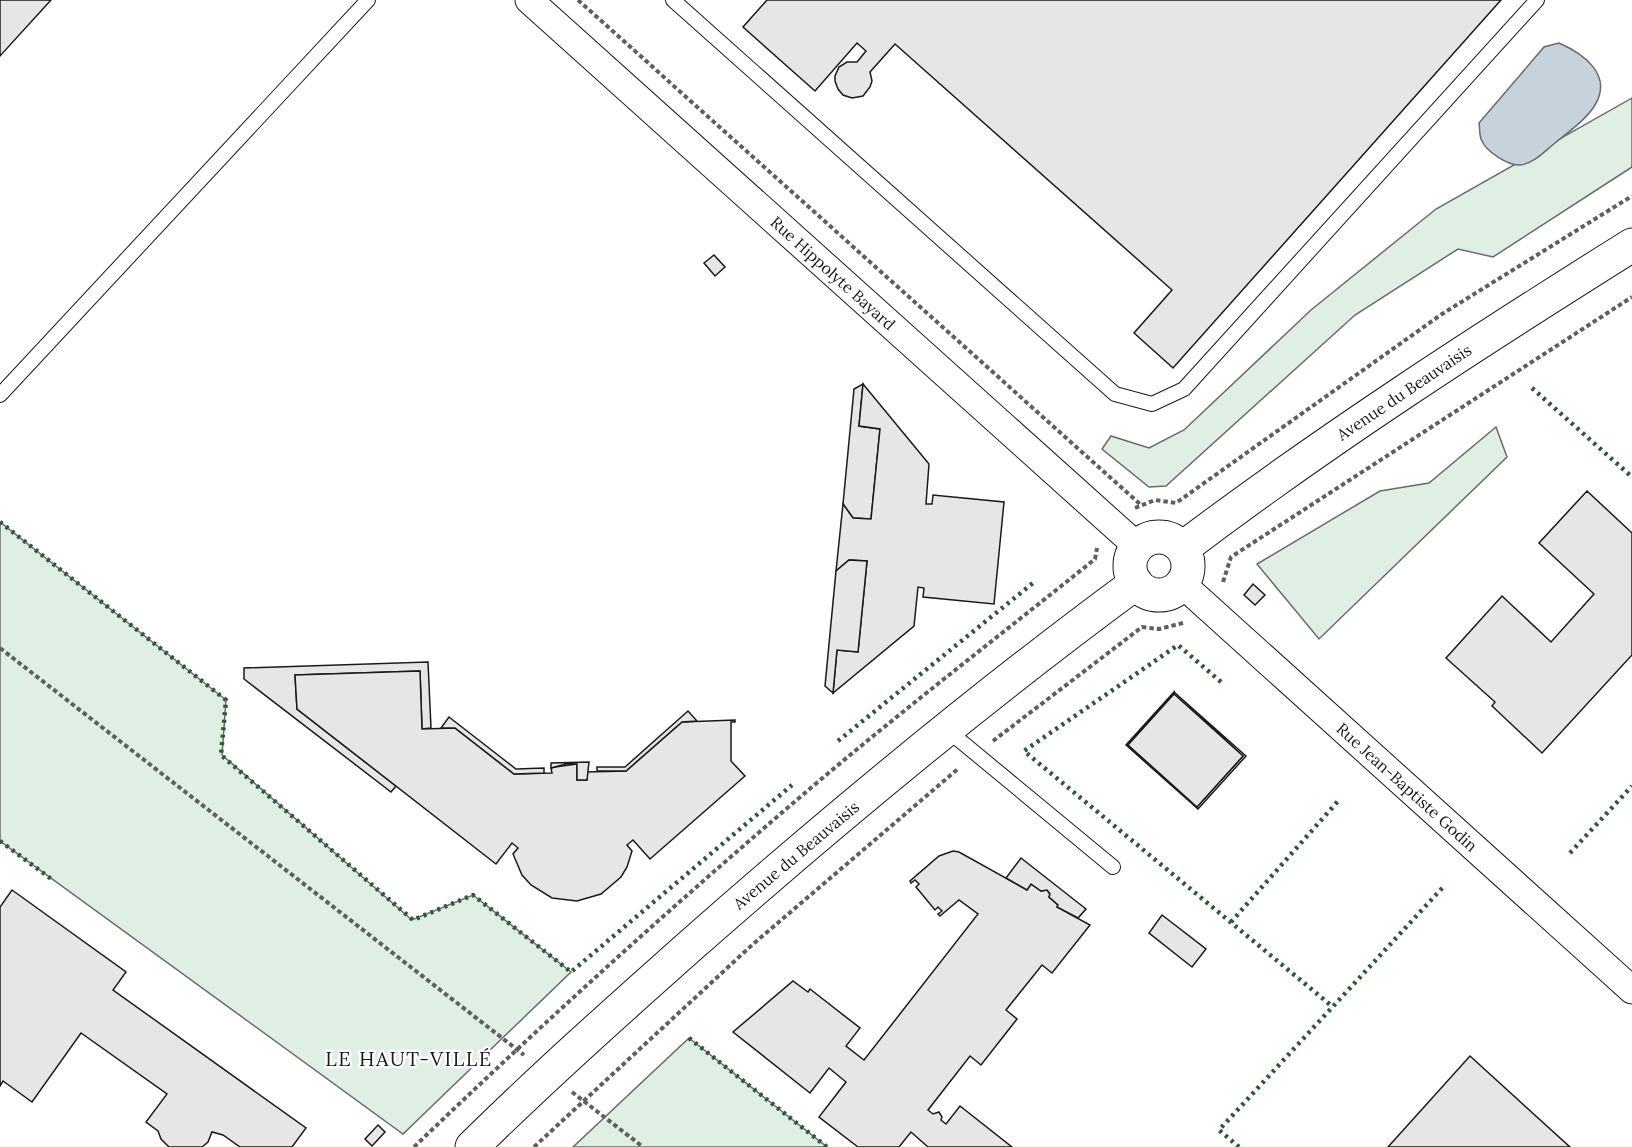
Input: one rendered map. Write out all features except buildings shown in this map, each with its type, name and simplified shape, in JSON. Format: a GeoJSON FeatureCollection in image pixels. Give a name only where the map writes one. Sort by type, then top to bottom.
{"type":"FeatureCollection","features":[{"type":"Feature","properties":{"kind":"street","name":"Rue Hippolyte Bayard"},"geometry":{"type":"LineString","coordinates":[[529,0],[1137,546]]}},
{"type":"Feature","properties":{"kind":"street","name":"Avenue du Beauvaisis"},"geometry":{"type":"LineString","coordinates":[[1183,548],[1320,449],[1479,341],[1632,245]]}},
{"type":"Feature","properties":{"kind":"street"},"geometry":{"type":"LineString","coordinates":[[1163,536],[1174,540],[1183,548],[1189,566],[1193,594],[1148,593],[1136,583],[1130,566],[1137,546],[1150,537],[1163,536]]}},
{"type":"Feature","properties":{"kind":"street","name":"Avenue du Beauvaisis"},"geometry":{"type":"LineString","coordinates":[[472,1147],[548,1074],[788,860],[946,729],[1136,583]]}},
{"type":"Feature","properties":{"kind":"street","name":"Rue Jean-Baptiste Godin"},"geometry":{"type":"LineString","coordinates":[[1193,594],[1632,990]]}},
{"type":"Feature","properties":{"kind":"lane"},"geometry":{"type":"LineString","coordinates":[[0,395],[368,0]]}},
{"type":"Feature","properties":{"kind":"lane"},"geometry":{"type":"LineString","coordinates":[[673,0],[1115,394],[1152,404],[1184,389],[1537,0]]}},
{"type":"Feature","properties":{"kind":"lane"},"geometry":{"type":"LineString","coordinates":[[946,729],[1113,867]]}},
{"type":"Feature","properties":{"kind":"path"},"geometry":{"type":"LineString","coordinates":[[578,0],[1141,505]]}},
{"type":"Feature","properties":{"kind":"path"},"geometry":{"type":"LineString","coordinates":[[534,1147],[752,945],[975,754],[1142,627],[1159,629],[1191,620],[1193,594],[1222,583],[1231,557],[1632,297]]}},
{"type":"Feature","properties":{"kind":"path"},"geometry":{"type":"LineString","coordinates":[[0,648],[643,1147]]}},
{"type":"Feature","properties":{"kind":"green space"},"geometry":{"type":"Polygon","coordinates":[[[1632,98],[1632,167],[1493,257],[1458,249],[1355,315],[1166,486],[1149,487],[1102,449],[1111,436],[1149,448],[1184,430],[1311,310],[1436,209],[1632,98]]]}},
{"type":"Feature","properties":{"kind":"green space"},"geometry":{"type":"Polygon","coordinates":[[[1496,427],[1507,457],[1319,639],[1257,564],[1380,491],[1429,483],[1496,427]]]}},
{"type":"Feature","properties":{"kind":"green space"},"geometry":{"type":"Polygon","coordinates":[[[0,522],[226,700],[222,755],[412,920],[473,895],[571,972],[403,1134],[0,841],[0,522]]]}},
{"type":"Feature","properties":{"kind":"green space"},"geometry":{"type":"Polygon","coordinates":[[[689,1038],[827,1147],[573,1147],[689,1038]]]}},
{"type":"Feature","properties":{"kind":"shaded area"},"geometry":{"type":"Polygon","coordinates":[[[1559,43],[1578,53],[1593,67],[1598,75],[1600,94],[1587,115],[1539,157],[1525,164],[1515,165],[1498,157],[1484,145],[1480,137],[1479,123],[1544,47],[1559,43]]]}},
{"type":"Feature","properties":{"kind":"hedge"},"geometry":{"type":"LineString","coordinates":[[1532,388],[1632,477]]}},
{"type":"Feature","properties":{"kind":"hedge"},"geometry":{"type":"LineString","coordinates":[[0,522],[226,700],[221,755],[413,920],[473,895],[571,972],[792,785]]}},
{"type":"Feature","properties":{"kind":"hedge"},"geometry":{"type":"LineString","coordinates":[[838,741],[1033,583]]}},
{"type":"Feature","properties":{"kind":"hedge"},"geometry":{"type":"LineString","coordinates":[[1221,682],[1178,645],[1024,751],[1333,1007]]}},
{"type":"Feature","properties":{"kind":"hedge"},"geometry":{"type":"LineString","coordinates":[[1570,853],[1632,786]]}},
{"type":"Feature","properties":{"kind":"hedge"},"geometry":{"type":"LineString","coordinates":[[1231,922],[1339,800]]}},
{"type":"Feature","properties":{"kind":"hedge"},"geometry":{"type":"LineString","coordinates":[[0,841],[54,881]]}},
{"type":"Feature","properties":{"kind":"hedge"},"geometry":{"type":"LineString","coordinates":[[1239,1147],[1219,1130],[1445,885]]}},
{"type":"Feature","properties":{"kind":"hedge"},"geometry":{"type":"LineString","coordinates":[[689,1038],[827,1147]]}},
{"type":"Feature","properties":{"kind":"district","name":"LE HAUT-VILLÉ"},"geometry":{"type":"Point","coordinates":[409,1059]}}]}
